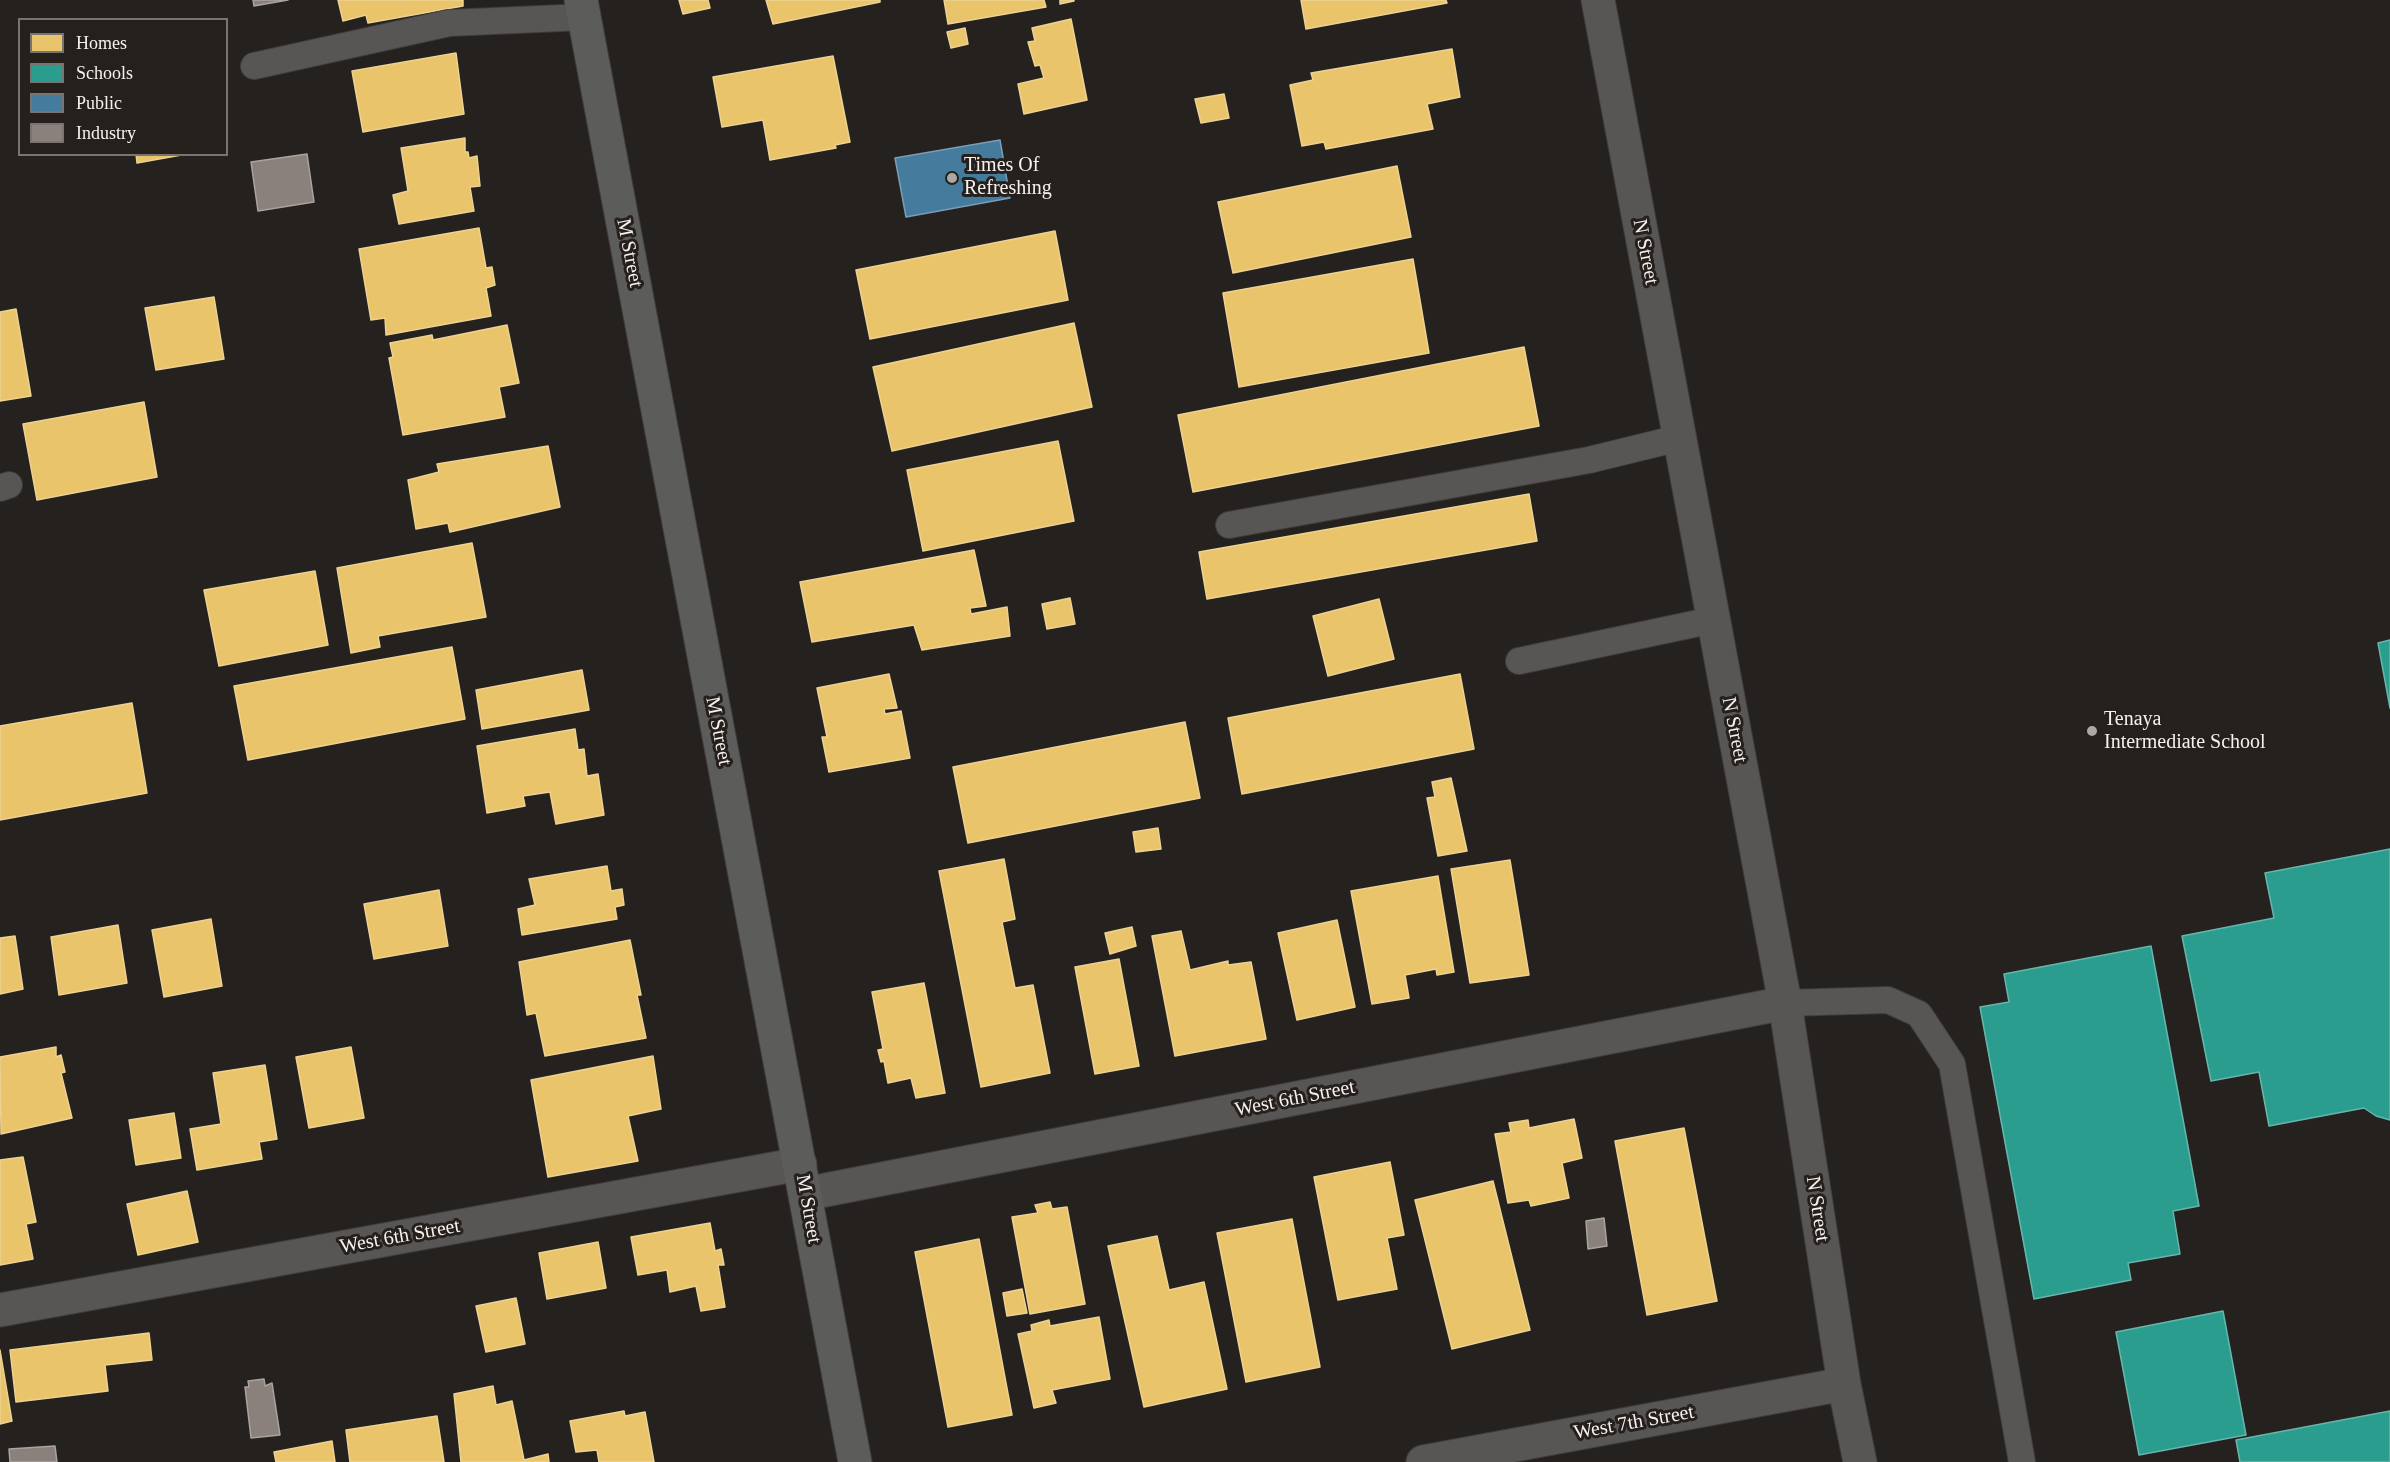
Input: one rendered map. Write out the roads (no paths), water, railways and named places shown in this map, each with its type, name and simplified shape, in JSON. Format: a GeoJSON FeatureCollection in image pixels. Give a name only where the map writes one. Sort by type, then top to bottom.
{"type":"FeatureCollection","features":[{"type":"Feature","properties":{"kind":"street","name":"N Street"},"geometry":{"type":"LineString","coordinates":[[1598,0],[1785,1003],[1844,1384],[1860,1462]]}},
{"type":"Feature","properties":{"kind":"street","name":"M Street"},"geometry":{"type":"LineString","coordinates":[[583,9],[855,1462]]}},
{"type":"Feature","properties":{"kind":"street","name":"West 6th Street"},"geometry":{"type":"LineString","coordinates":[[0,1310],[802,1179],[1785,1003]]}},
{"type":"Feature","properties":{"kind":"street","name":"West 7th Street"},"geometry":{"type":"LineString","coordinates":[[1423,1462],[1844,1384]]}},
{"type":"Feature","properties":{"kind":"lane"},"geometry":{"type":"LineString","coordinates":[[254,66],[449,23],[583,9]]}},
{"type":"Feature","properties":{"kind":"lane"},"geometry":{"type":"LineString","coordinates":[[1229,525],[1578,462],[1679,438]]}},
{"type":"Feature","properties":{"kind":"lane"},"geometry":{"type":"LineString","coordinates":[[1520,661],[1713,621]]}},
{"type":"Feature","properties":{"kind":"lane"},"geometry":{"type":"LineString","coordinates":[[1785,1003],[1888,1000],[1919,1014],[1952,1064],[2022,1462]]}},
{"type":"Feature","properties":{"kind":"place","name":"Times Of Refreshing"},"geometry":{"type":"Point","coordinates":[952,178]}},
{"type":"Feature","properties":{"kind":"place","name":"Tenaya Intermediate School"},"geometry":{"type":"Point","coordinates":[2092,731]}}]}
